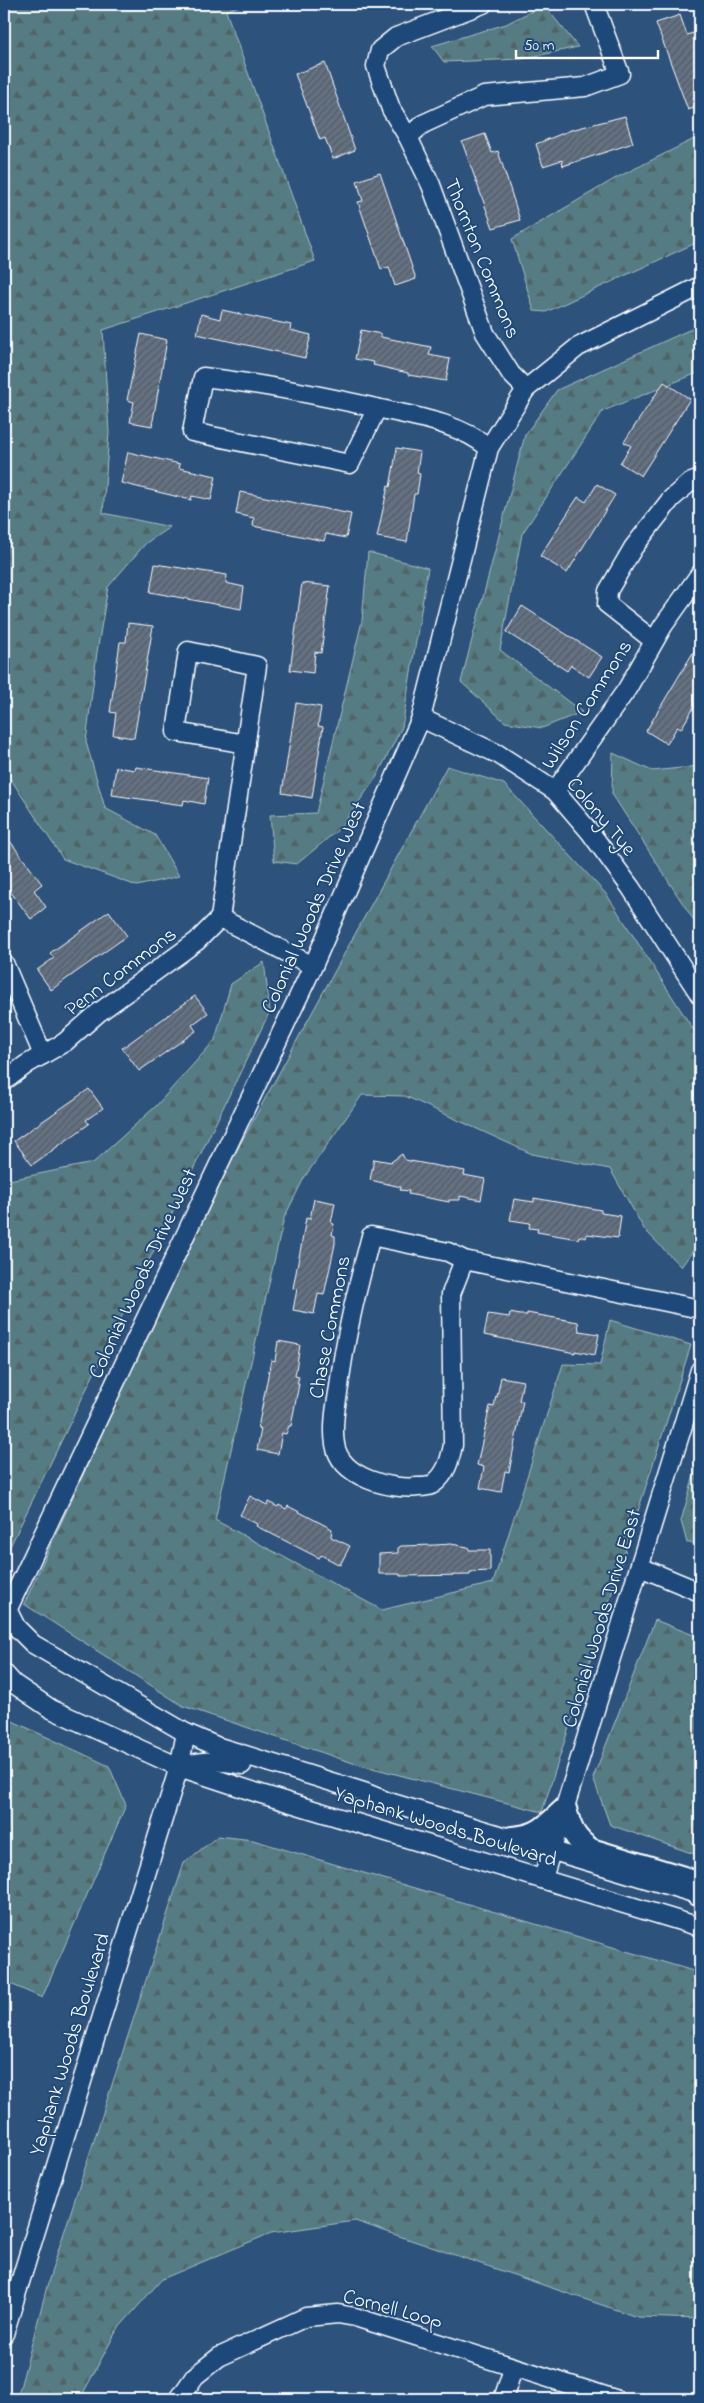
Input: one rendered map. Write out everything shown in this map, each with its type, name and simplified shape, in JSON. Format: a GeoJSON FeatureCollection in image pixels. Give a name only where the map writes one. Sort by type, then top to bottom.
{"type":"FeatureCollection","features":[{"type":"Feature","properties":{"kind":"street","name":"Thornton Commons"},"geometry":{"type":"LineString","coordinates":[[483,4],[396,37],[380,50],[376,66],[391,109],[408,137],[431,185],[485,333],[510,374],[526,388]]}},
{"type":"Feature","properties":{"kind":"street"},"geometry":{"type":"LineString","coordinates":[[408,137],[423,124],[484,96],[586,87],[620,74],[594,4]]}},
{"type":"Feature","properties":{"kind":"street","name":"Colonial Woods Drive West"},"geometry":{"type":"LineString","coordinates":[[6,1614],[313,966],[421,718],[489,448],[526,388],[578,347],[700,286]]}},
{"type":"Feature","properties":{"kind":"street"},"geometry":{"type":"LineString","coordinates":[[377,408],[350,464],[192,432],[203,377],[258,383],[377,408],[426,419],[477,438],[489,448]]}},
{"type":"Feature","properties":{"kind":"street","name":"Wilson Commons"},"geometry":{"type":"LineString","coordinates":[[654,641],[607,604],[608,591],[633,548],[671,499],[689,483],[700,479]]}},
{"type":"Feature","properties":{"kind":"street","name":"Wilson Commons"},"geometry":{"type":"LineString","coordinates":[[555,791],[627,689],[654,641],[700,574]]}},
{"type":"Feature","properties":{"kind":"street"},"geometry":{"type":"LineString","coordinates":[[246,744],[176,732],[188,651],[257,666],[246,744],[220,918],[313,966]]}},
{"type":"Feature","properties":{"kind":"street","name":"Colony Tye"},"geometry":{"type":"LineString","coordinates":[[421,718],[498,754],[555,791],[590,832],[631,888],[700,995]]}},
{"type":"Feature","properties":{"kind":"street","name":"Penn Commons"},"geometry":{"type":"LineString","coordinates":[[4,1081],[65,1042],[98,1014],[197,941],[220,918]]}},
{"type":"Feature","properties":{"kind":"street"},"geometry":{"type":"LineString","coordinates":[[4,962],[43,1055]]}},
{"type":"Feature","properties":{"kind":"street","name":"Chase Commons"},"geometry":{"type":"LineString","coordinates":[[464,1260],[451,1294],[453,1445],[450,1460],[442,1476],[431,1486],[408,1488],[378,1485],[353,1471],[335,1445],[335,1414],[343,1353],[352,1307],[372,1236],[448,1252],[464,1260],[700,1309]]}},
{"type":"Feature","properties":{"kind":"street","name":"Colonial Woods Drive East"},"geometry":{"type":"LineString","coordinates":[[542,1878],[566,1809],[700,1370]]}},
{"type":"Feature","properties":{"kind":"street"},"geometry":{"type":"LineString","coordinates":[[640,1567],[700,1592]]}},
{"type":"Feature","properties":{"kind":"street","name":"Yaphank Woods Boulevard"},"geometry":{"type":"LineString","coordinates":[[6,1614],[16,1628],[33,1644],[186,1732],[216,1746],[364,1792],[386,1801],[699,1895]]}},
{"type":"Feature","properties":{"kind":"street","name":"Yaphank Woods Boulevard"},"geometry":{"type":"LineString","coordinates":[[4,1673],[14,1684],[51,1709],[179,1767],[261,1794],[700,1927]]}},
{"type":"Feature","properties":{"kind":"street","name":"Yaphank Woods Boulevard"},"geometry":{"type":"LineString","coordinates":[[4,2334],[179,1767],[186,1732]]}},
{"type":"Feature","properties":{"kind":"street"},"geometry":{"type":"LineString","coordinates":[[179,1767],[202,1761],[224,1761],[369,1805],[386,1801]]}},
{"type":"Feature","properties":{"kind":"street"},"geometry":{"type":"LineString","coordinates":[[512,1838],[528,1837],[541,1830],[566,1809],[571,1831],[579,1842],[590,1850],[687,1879],[699,1895]]}},
{"type":"Feature","properties":{"kind":"street","name":"Cornell Loop"},"geometry":{"type":"LineString","coordinates":[[179,2399],[195,2376],[219,2357],[306,2317],[321,2314],[354,2317],[616,2399]]}},
{"type":"Feature","properties":{"kind":"street"},"geometry":{"type":"LineString","coordinates":[[503,2399],[513,2368]]}},
{"type":"Feature","properties":{"kind":"green space"},"geometry":{"type":"Polygon","coordinates":[[[4,4],[244,4],[226,11],[315,261],[103,330],[109,433],[103,513],[170,527],[146,543],[108,587],[97,652],[86,742],[105,808],[155,835],[179,876],[137,886],[63,859],[12,781],[4,772],[4,4]]]}},
{"type":"Feature","properties":{"kind":"green space"},"geometry":{"type":"Polygon","coordinates":[[[544,5],[578,47],[522,59],[444,62],[432,46],[506,24],[544,5]]]}},
{"type":"Feature","properties":{"kind":"green space"},"geometry":{"type":"Polygon","coordinates":[[[700,136],[700,241],[546,312],[534,311],[512,239],[616,178],[700,136]]]}},
{"type":"Feature","properties":{"kind":"green space"},"geometry":{"type":"Polygon","coordinates":[[[700,325],[700,372],[603,411],[522,534],[500,650],[582,712],[542,728],[505,722],[461,682],[525,435],[557,390],[700,325]]]}},
{"type":"Feature","properties":{"kind":"green space"},"geometry":{"type":"Polygon","coordinates":[[[368,552],[428,568],[402,727],[376,778],[340,828],[297,864],[274,861],[270,815],[316,813],[362,621],[368,552]]]}},
{"type":"Feature","properties":{"kind":"green space"},"geometry":{"type":"Polygon","coordinates":[[[613,753],[652,771],[700,766],[700,930],[612,794],[613,753]]]}},
{"type":"Feature","properties":{"kind":"green space"},"geometry":{"type":"Polygon","coordinates":[[[447,766],[504,784],[607,895],[700,1040],[700,1241],[681,1267],[644,1229],[610,1169],[532,1154],[405,1096],[362,1095],[304,1178],[284,1218],[215,1520],[382,1610],[493,1583],[563,1364],[600,1365],[610,1320],[691,1345],[542,1812],[353,1763],[183,1706],[24,1604],[203,1212],[447,766]]]}},
{"type":"Feature","properties":{"kind":"green space"},"geometry":{"type":"Polygon","coordinates":[[[264,962],[270,1011],[4,1559],[4,1181],[93,1163],[156,1106],[215,1040],[231,984],[264,962]]]}},
{"type":"Feature","properties":{"kind":"green space"},"geometry":{"type":"Polygon","coordinates":[[[700,1454],[700,1543],[687,1543],[681,1521],[700,1454]]]}},
{"type":"Feature","properties":{"kind":"green space"},"geometry":{"type":"Polygon","coordinates":[[[655,1620],[696,1636],[695,1678],[700,1716],[700,1856],[610,1825],[593,1778],[655,1620]]]}},
{"type":"Feature","properties":{"kind":"green space"},"geometry":{"type":"Polygon","coordinates":[[[4,1717],[109,1766],[126,1805],[42,1998],[4,1981],[4,1717]]]}},
{"type":"Feature","properties":{"kind":"green space"},"geometry":{"type":"Polygon","coordinates":[[[218,1836],[253,1840],[700,1973],[700,2319],[637,2317],[355,2221],[271,2233],[162,2279],[117,2330],[80,2399],[17,2399],[49,2279],[184,1863],[218,1836]]]}},
{"type":"Feature","properties":{"kind":"building"},"geometry":{"type":"Polygon","coordinates":[[[680,15],[687,35],[693,33],[700,52],[700,106],[688,110],[656,23],[680,15]]]}},
{"type":"Feature","properties":{"kind":"building"},"geometry":{"type":"Polygon","coordinates":[[[325,63],[355,150],[333,159],[325,138],[320,140],[295,74],[325,63]]]}},
{"type":"Feature","properties":{"kind":"building"},"geometry":{"type":"Polygon","coordinates":[[[625,116],[633,143],[563,166],[562,160],[543,166],[536,144],[571,130],[625,116]]]}},
{"type":"Feature","properties":{"kind":"building"},"geometry":{"type":"Polygon","coordinates":[[[485,134],[492,153],[498,151],[520,220],[493,228],[462,142],[485,134]]]}},
{"type":"Feature","properties":{"kind":"building"},"geometry":{"type":"Polygon","coordinates":[[[380,173],[416,279],[395,286],[389,267],[381,269],[358,202],[363,201],[357,181],[380,173]]]}},
{"type":"Feature","properties":{"kind":"building"},"geometry":{"type":"Polygon","coordinates":[[[222,310],[291,325],[290,330],[311,335],[305,358],[197,334],[201,314],[220,319],[222,310]]]}},
{"type":"Feature","properties":{"kind":"building"},"geometry":{"type":"Polygon","coordinates":[[[361,330],[381,334],[381,337],[431,347],[429,355],[450,359],[446,381],[408,375],[408,373],[373,365],[374,362],[355,359],[361,330]]]}},
{"type":"Feature","properties":{"kind":"building"},"geometry":{"type":"Polygon","coordinates":[[[141,334],[167,340],[152,426],[130,422],[134,402],[127,400],[141,334]]]}},
{"type":"Feature","properties":{"kind":"building"},"geometry":{"type":"Polygon","coordinates":[[[664,382],[690,399],[641,476],[620,463],[631,446],[624,442],[664,382]]]}},
{"type":"Feature","properties":{"kind":"building"},"geometry":{"type":"Polygon","coordinates":[[[397,448],[420,452],[417,473],[420,474],[417,494],[414,494],[407,542],[377,537],[388,486],[390,487],[397,448]]]}},
{"type":"Feature","properties":{"kind":"building"},"geometry":{"type":"Polygon","coordinates":[[[128,452],[180,464],[179,468],[216,476],[211,500],[192,496],[191,500],[121,483],[128,452]]]}},
{"type":"Feature","properties":{"kind":"building"},"geometry":{"type":"Polygon","coordinates":[[[597,484],[615,495],[567,573],[540,556],[578,497],[586,502],[597,484]]]}},
{"type":"Feature","properties":{"kind":"building"},"geometry":{"type":"Polygon","coordinates":[[[240,492],[351,514],[346,538],[326,534],[324,541],[253,526],[254,518],[236,514],[240,492]]]}},
{"type":"Feature","properties":{"kind":"building"},"geometry":{"type":"Polygon","coordinates":[[[155,564],[227,575],[226,583],[244,587],[241,609],[150,592],[155,564]]]}},
{"type":"Feature","properties":{"kind":"building"},"geometry":{"type":"Polygon","coordinates":[[[302,583],[330,586],[321,653],[315,652],[313,673],[290,670],[302,583]]]}},
{"type":"Feature","properties":{"kind":"building"},"geometry":{"type":"Polygon","coordinates":[[[522,606],[602,657],[589,677],[571,665],[567,671],[506,632],[522,606]]]}},
{"type":"Feature","properties":{"kind":"building"},"geometry":{"type":"Polygon","coordinates":[[[128,623],[153,626],[134,738],[113,735],[116,713],[110,712],[120,642],[126,642],[128,623]]]}},
{"type":"Feature","properties":{"kind":"building"},"geometry":{"type":"Polygon","coordinates":[[[700,641],[700,697],[681,729],[677,727],[667,744],[646,731],[700,641]]]}},
{"type":"Feature","properties":{"kind":"building"},"geometry":{"type":"Polygon","coordinates":[[[296,703],[321,707],[318,726],[323,727],[312,798],[282,793],[296,703]]]}},
{"type":"Feature","properties":{"kind":"building"},"geometry":{"type":"Polygon","coordinates":[[[116,767],[135,770],[136,767],[208,778],[204,804],[184,800],[183,805],[112,795],[116,767]]]}},
{"type":"Feature","properties":{"kind":"building"},"geometry":{"type":"Polygon","coordinates":[[[4,833],[42,884],[34,890],[46,907],[31,919],[4,883],[4,833]]]}},
{"type":"Feature","properties":{"kind":"building"},"geometry":{"type":"Polygon","coordinates":[[[109,911],[127,936],[51,990],[37,970],[54,958],[50,953],[109,911]]]}},
{"type":"Feature","properties":{"kind":"building"},"geometry":{"type":"Polygon","coordinates":[[[195,996],[208,1013],[192,1025],[196,1031],[139,1071],[122,1048],[195,996]]]}},
{"type":"Feature","properties":{"kind":"building"},"geometry":{"type":"Polygon","coordinates":[[[89,1089],[103,1108],[86,1120],[89,1124],[32,1165],[14,1141],[89,1089]]]}},
{"type":"Feature","properties":{"kind":"building"},"geometry":{"type":"Polygon","coordinates":[[[402,1154],[405,1160],[465,1171],[464,1175],[485,1179],[481,1200],[460,1196],[460,1200],[449,1200],[449,1202],[408,1194],[409,1191],[400,1190],[401,1187],[370,1180],[374,1159],[391,1162],[402,1154]]]}},
{"type":"Feature","properties":{"kind":"building"},"geometry":{"type":"Polygon","coordinates":[[[534,1198],[601,1210],[601,1213],[621,1216],[618,1238],[587,1234],[586,1238],[579,1236],[578,1239],[537,1232],[538,1229],[529,1228],[530,1223],[510,1220],[514,1199],[534,1202],[534,1198]]]}},
{"type":"Feature","properties":{"kind":"building"},"geometry":{"type":"Polygon","coordinates":[[[314,1199],[335,1203],[331,1223],[334,1224],[332,1235],[335,1236],[335,1244],[324,1295],[318,1294],[314,1314],[293,1310],[297,1289],[293,1288],[306,1218],[310,1219],[314,1199]]]}},
{"type":"Feature","properties":{"kind":"building"},"geometry":{"type":"Polygon","coordinates":[[[510,1313],[527,1315],[527,1313],[578,1322],[579,1331],[599,1334],[595,1355],[575,1351],[575,1353],[484,1335],[488,1314],[509,1317],[510,1313]]]}},
{"type":"Feature","properties":{"kind":"building"},"geometry":{"type":"Polygon","coordinates":[[[278,1341],[300,1345],[295,1376],[299,1377],[297,1384],[299,1384],[291,1426],[289,1426],[286,1434],[282,1433],[278,1454],[257,1450],[261,1429],[258,1428],[271,1360],[275,1361],[278,1341]]]}},
{"type":"Feature","properties":{"kind":"building"},"geometry":{"type":"Polygon","coordinates":[[[501,1377],[523,1381],[519,1401],[523,1401],[509,1472],[505,1471],[501,1492],[480,1488],[484,1467],[477,1465],[490,1406],[494,1407],[501,1377]]]}},
{"type":"Feature","properties":{"kind":"building"},"geometry":{"type":"Polygon","coordinates":[[[250,1496],[267,1505],[268,1502],[286,1509],[288,1506],[332,1529],[331,1537],[350,1546],[340,1565],[321,1555],[319,1558],[256,1526],[257,1524],[240,1515],[250,1496]]]}},
{"type":"Feature","properties":{"kind":"building"},"geometry":{"type":"Polygon","coordinates":[[[451,1544],[468,1547],[469,1550],[490,1550],[490,1571],[470,1572],[470,1575],[400,1576],[400,1574],[379,1574],[379,1554],[398,1553],[398,1548],[401,1546],[451,1544]]]}}]}
